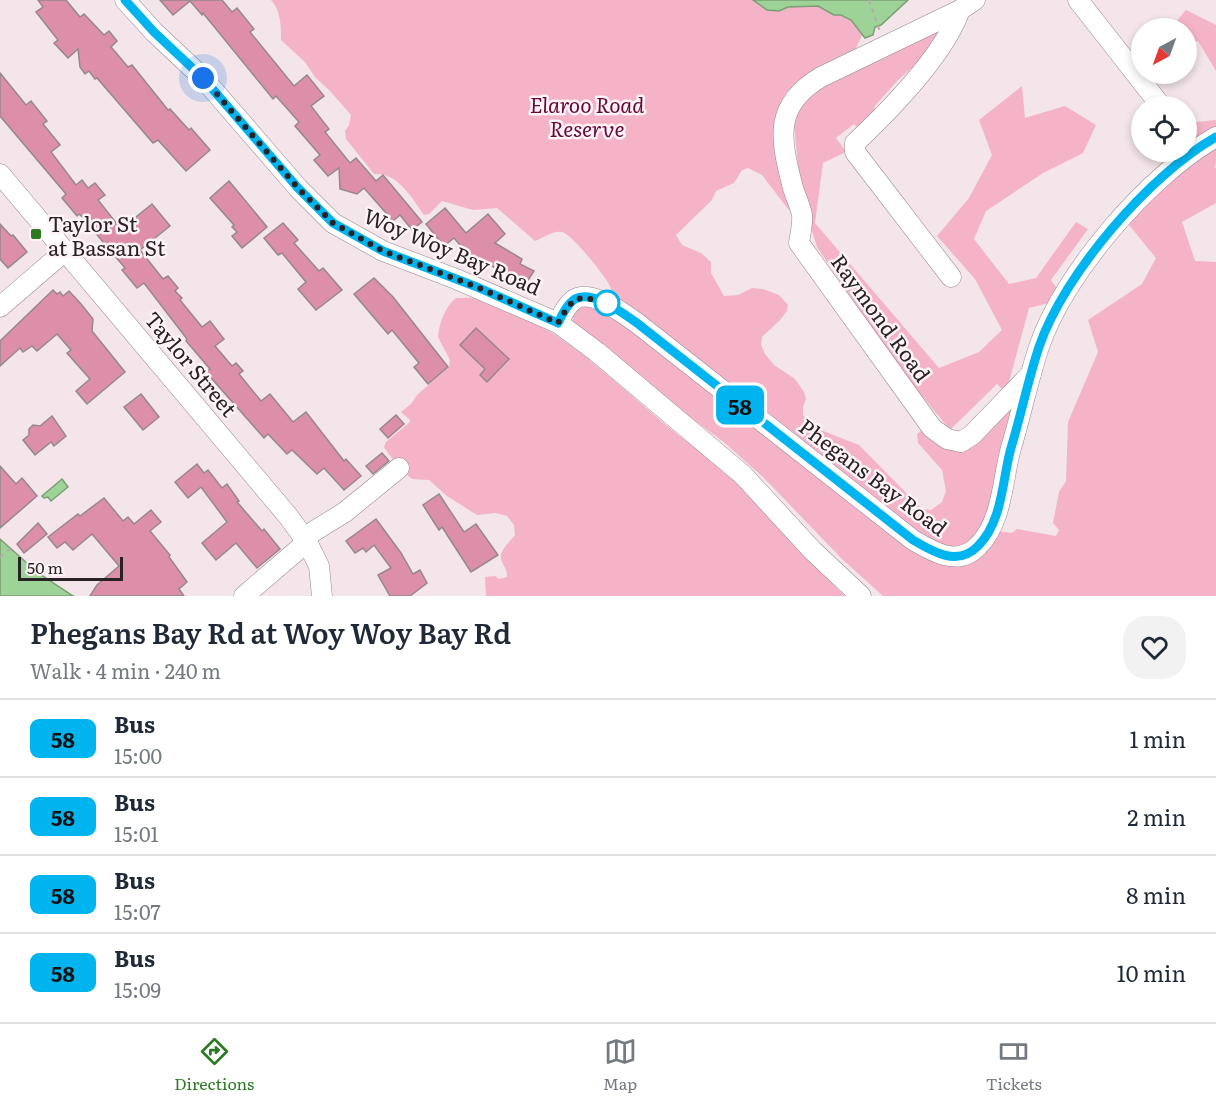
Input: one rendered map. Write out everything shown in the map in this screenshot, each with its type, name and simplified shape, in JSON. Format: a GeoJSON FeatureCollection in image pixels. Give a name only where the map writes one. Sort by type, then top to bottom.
{"type":"FeatureCollection","features":[{"type":"Feature","properties":{"kind":"street","name":"Woy Woy Bay Road"},"geometry":{"type":"LineString","coordinates":[[125,0],[154,32],[203,78],[298,188],[333,223],[383,251],[477,287],[558,323],[597,352],[743,475],[813,551],[861,596]]}},
{"type":"Feature","properties":{"kind":"street"},"geometry":{"type":"LineString","coordinates":[[1078,0],[1153,96]]}},
{"type":"Feature","properties":{"kind":"street"},"geometry":{"type":"LineString","coordinates":[[885,46],[960,5]]}},
{"type":"Feature","properties":{"kind":"street"},"geometry":{"type":"LineString","coordinates":[[951,278],[854,148],[855,143],[884,116],[932,58],[955,24],[960,5]]}},
{"type":"Feature","properties":{"kind":"street","name":"Raymond Road"},"geometry":{"type":"LineString","coordinates":[[885,46],[811,83],[790,104],[783,126],[784,143],[792,184],[802,217],[799,243],[932,428],[947,439],[961,442],[972,435],[1033,372]]}},
{"type":"Feature","properties":{"kind":"street","name":"Phegans Bay Road"},"geometry":{"type":"LineString","coordinates":[[1197,142],[1216,137]]}},
{"type":"Feature","properties":{"kind":"street","name":"Phegans Bay Road"},"geometry":{"type":"LineString","coordinates":[[558,323],[566,309],[576,299],[581,297],[607,303],[637,323],[913,540],[939,555],[963,557],[977,548],[987,535],[998,512],[1007,464],[1040,346],[1056,310],[1092,252],[1174,162]]}},
{"type":"Feature","properties":{"kind":"street","name":"Taylor Street"},"geometry":{"type":"LineString","coordinates":[[0,174],[259,480],[305,540],[320,571],[322,596]]}},
{"type":"Feature","properties":{"kind":"street"},"geometry":{"type":"LineString","coordinates":[[0,307],[65,251]]}},
{"type":"Feature","properties":{"kind":"street"},"geometry":{"type":"LineString","coordinates":[[244,596],[305,540],[345,512],[399,468]]}},
{"type":"Feature","properties":{"kind":"path"},"geometry":{"type":"LineString","coordinates":[[869,0],[885,46]]}},
{"type":"Feature","properties":{"kind":"path"},"geometry":{"type":"LineString","coordinates":[[0,557],[12,547]]}},
{"type":"Feature","properties":{"kind":"green space","name":"Elaroo Road Reserve"},"geometry":{"type":"Polygon","coordinates":[[[271,0],[753,0],[767,10],[779,11],[788,7],[818,6],[834,15],[841,15],[851,20],[862,35],[853,55],[806,75],[788,90],[777,114],[793,209],[791,211],[788,209],[762,175],[748,168],[742,170],[734,183],[716,191],[712,200],[676,235],[682,245],[701,253],[711,262],[711,273],[724,296],[738,295],[752,288],[763,289],[779,295],[788,305],[787,311],[780,320],[762,337],[761,345],[774,365],[795,379],[804,392],[806,399],[803,415],[813,427],[859,445],[922,509],[931,510],[942,502],[946,491],[942,470],[918,443],[917,434],[925,428],[951,446],[1009,405],[1013,408],[990,516],[972,546],[942,551],[612,295],[610,286],[602,274],[567,234],[555,232],[535,241],[497,208],[473,210],[442,201],[429,214],[424,215],[404,187],[390,177],[374,174],[346,139],[345,131],[351,115],[315,77],[305,62],[281,40],[279,14],[271,0]]]}},
{"type":"Feature","properties":{"kind":"green space"},"geometry":{"type":"Polygon","coordinates":[[[1186,10],[1216,25],[1216,71],[1197,41],[1197,18],[1179,18],[1186,10]]]}},
{"type":"Feature","properties":{"kind":"green space"},"geometry":{"type":"Polygon","coordinates":[[[940,26],[944,31],[926,56],[898,80],[874,107],[878,115],[861,132],[854,124],[836,138],[846,152],[823,163],[815,223],[939,368],[979,352],[1002,330],[975,279],[937,236],[969,198],[992,155],[979,120],[1022,86],[1025,118],[1065,106],[1096,125],[1083,153],[1043,173],[986,211],[974,239],[1009,284],[1036,278],[1076,222],[1088,229],[1051,280],[1065,299],[1029,308],[1006,393],[997,384],[950,430],[896,364],[817,247],[801,195],[792,106],[855,66],[940,26]]]}},
{"type":"Feature","properties":{"kind":"green space"},"geometry":{"type":"Polygon","coordinates":[[[1216,120],[1216,164],[1214,168],[1216,168],[1216,203],[1182,222],[1195,261],[1216,262],[1216,596],[883,596],[842,559],[765,479],[725,443],[663,397],[574,324],[572,317],[576,311],[585,306],[607,310],[940,560],[997,531],[1012,533],[1017,529],[1056,536],[1059,530],[1053,523],[1059,492],[1066,481],[1068,422],[1098,352],[1088,320],[1142,284],[1156,258],[1129,225],[1161,171],[1173,162],[1197,162],[1197,122],[1216,120]]]}},
{"type":"Feature","properties":{"kind":"green space"},"geometry":{"type":"Polygon","coordinates":[[[456,298],[475,298],[505,308],[532,321],[557,336],[605,372],[672,430],[733,477],[845,596],[486,596],[485,577],[495,576],[499,579],[507,577],[501,555],[515,535],[514,525],[507,516],[496,513],[477,515],[447,496],[429,480],[412,479],[384,447],[386,442],[410,422],[401,412],[449,367],[450,360],[438,337],[443,316],[456,298]]]}},
{"type":"Feature","properties":{"kind":"shaded area"},"geometry":{"type":"Polygon","coordinates":[[[753,0],[908,0],[881,25],[875,27],[873,35],[865,38],[851,20],[841,15],[834,15],[818,6],[788,7],[779,11],[767,10],[753,0]]]}},
{"type":"Feature","properties":{"kind":"shaded area"},"geometry":{"type":"Polygon","coordinates":[[[62,479],[68,487],[51,501],[48,497],[42,496],[62,479]]]}},
{"type":"Feature","properties":{"kind":"shaded area"},"geometry":{"type":"Polygon","coordinates":[[[0,539],[38,573],[73,596],[0,596],[0,539]]]}},
{"type":"Feature","properties":{"kind":"building"},"geometry":{"type":"Polygon","coordinates":[[[38,0],[66,0],[80,17],[84,14],[104,35],[109,31],[117,41],[111,47],[128,67],[132,65],[168,110],[170,109],[189,130],[191,128],[210,150],[186,171],[158,140],[153,143],[97,78],[95,79],[89,71],[85,74],[80,67],[78,49],[68,58],[54,43],[58,40],[36,12],[43,7],[38,0]]]}},
{"type":"Feature","properties":{"kind":"building"},"geometry":{"type":"Polygon","coordinates":[[[160,0],[222,0],[232,12],[237,8],[254,29],[250,32],[294,86],[307,75],[324,96],[311,106],[329,129],[325,132],[350,163],[356,158],[376,181],[383,175],[422,222],[412,230],[400,215],[393,221],[364,188],[357,194],[340,189],[339,168],[328,176],[314,160],[320,155],[295,126],[299,122],[276,96],[273,99],[203,13],[202,15],[190,1],[173,15],[160,0]]]}},
{"type":"Feature","properties":{"kind":"building"},"geometry":{"type":"Polygon","coordinates":[[[0,73],[26,105],[31,101],[47,121],[43,124],[60,145],[51,152],[76,185],[82,180],[88,188],[95,183],[105,195],[98,200],[121,229],[152,204],[170,226],[140,250],[163,279],[168,276],[178,288],[175,291],[182,298],[180,300],[202,327],[210,321],[224,339],[215,346],[232,366],[236,363],[243,371],[239,374],[261,401],[270,394],[293,422],[306,412],[344,461],[346,459],[361,476],[344,490],[324,468],[317,474],[292,450],[287,454],[268,434],[264,438],[206,372],[210,369],[186,341],[187,339],[144,283],[137,288],[122,270],[125,268],[93,230],[95,228],[79,214],[77,216],[62,198],[66,194],[0,116],[0,73]]]}},
{"type":"Feature","properties":{"kind":"building"},"geometry":{"type":"Polygon","coordinates":[[[229,181],[267,227],[242,248],[232,236],[237,232],[232,227],[234,225],[210,198],[229,181]]]}},
{"type":"Feature","properties":{"kind":"building"},"geometry":{"type":"Polygon","coordinates":[[[445,208],[466,233],[488,214],[505,234],[495,243],[522,259],[520,264],[534,271],[525,285],[478,258],[474,261],[454,238],[444,246],[426,224],[445,208]]]}},
{"type":"Feature","properties":{"kind":"building"},"geometry":{"type":"Polygon","coordinates":[[[283,223],[298,240],[294,243],[319,271],[323,268],[342,290],[316,310],[298,289],[306,282],[282,253],[278,255],[264,238],[283,223]]]}},
{"type":"Feature","properties":{"kind":"building"},"geometry":{"type":"Polygon","coordinates":[[[0,224],[27,252],[8,268],[0,259],[0,224]]]}},
{"type":"Feature","properties":{"kind":"building"},"geometry":{"type":"Polygon","coordinates":[[[374,278],[393,297],[448,367],[428,384],[414,367],[419,363],[392,330],[388,334],[354,294],[374,278]]]}},
{"type":"Feature","properties":{"kind":"building"},"geometry":{"type":"Polygon","coordinates":[[[53,290],[57,294],[60,292],[63,296],[69,291],[81,304],[93,319],[92,331],[125,372],[87,404],[76,391],[90,379],[67,353],[71,350],[57,334],[37,351],[32,346],[23,352],[20,348],[0,366],[0,341],[53,290]]]}},
{"type":"Feature","properties":{"kind":"building"},"geometry":{"type":"Polygon","coordinates":[[[476,328],[509,359],[487,382],[480,375],[485,369],[460,345],[476,328]]]}},
{"type":"Feature","properties":{"kind":"building"},"geometry":{"type":"Polygon","coordinates":[[[141,394],[159,417],[143,430],[124,407],[141,394]]]}},
{"type":"Feature","properties":{"kind":"building"},"geometry":{"type":"Polygon","coordinates":[[[396,415],[404,424],[388,438],[380,429],[396,415]]]}},
{"type":"Feature","properties":{"kind":"building"},"geometry":{"type":"Polygon","coordinates":[[[52,416],[66,436],[54,446],[51,442],[35,455],[23,440],[29,435],[29,429],[33,425],[40,426],[52,416]]]}},
{"type":"Feature","properties":{"kind":"building"},"geometry":{"type":"Polygon","coordinates":[[[382,453],[389,461],[373,474],[366,466],[382,453]]]}},
{"type":"Feature","properties":{"kind":"building"},"geometry":{"type":"Polygon","coordinates":[[[197,464],[204,473],[208,470],[222,488],[227,484],[239,501],[237,502],[280,549],[257,568],[236,543],[216,560],[202,543],[227,522],[201,487],[188,498],[175,482],[197,464]]]}},
{"type":"Feature","properties":{"kind":"building"},"geometry":{"type":"Polygon","coordinates":[[[0,466],[16,484],[22,478],[37,496],[0,528],[0,466]]]}},
{"type":"Feature","properties":{"kind":"building"},"geometry":{"type":"Polygon","coordinates":[[[439,494],[464,532],[476,524],[498,555],[471,572],[442,527],[439,530],[423,505],[439,494]]]}},
{"type":"Feature","properties":{"kind":"building"},"geometry":{"type":"Polygon","coordinates":[[[104,498],[123,521],[128,517],[134,524],[151,510],[161,522],[150,531],[170,555],[169,557],[187,582],[179,589],[184,596],[90,596],[97,585],[119,566],[92,534],[73,550],[65,542],[57,548],[48,537],[104,498]]]}},
{"type":"Feature","properties":{"kind":"building"},"geometry":{"type":"Polygon","coordinates":[[[376,519],[413,574],[420,570],[427,583],[410,596],[390,596],[378,575],[391,568],[374,545],[366,552],[363,548],[355,553],[346,541],[376,519]]]}},
{"type":"Feature","properties":{"kind":"building"},"geometry":{"type":"Polygon","coordinates":[[[38,523],[47,534],[24,553],[17,544],[38,523]]]}},
{"type":"Feature","properties":{"kind":"bus line","name":"58"},"geometry":{"type":"LineString","coordinates":[[125,0],[154,32],[203,78],[298,188],[333,223],[383,251],[477,287],[558,323],[566,309],[576,299],[589,298],[607,303],[637,323],[855,496],[913,540],[939,555],[963,557],[977,548],[987,535],[998,512],[1007,464],[1040,346],[1056,310],[1078,273],[1092,252],[1158,181],[1194,149],[1216,137]]}},
{"type":"Feature","properties":{"kind":"place","name":"Taylor St at Bassan St"},"geometry":{"type":"Point","coordinates":[36,234]}},
{"type":"Feature","properties":{"kind":"route"},"geometry":{"type":"LineString","coordinates":[[203,78],[298,188],[333,223],[383,251],[477,287],[558,323],[566,309],[576,299],[589,298],[607,303]]}}]}
